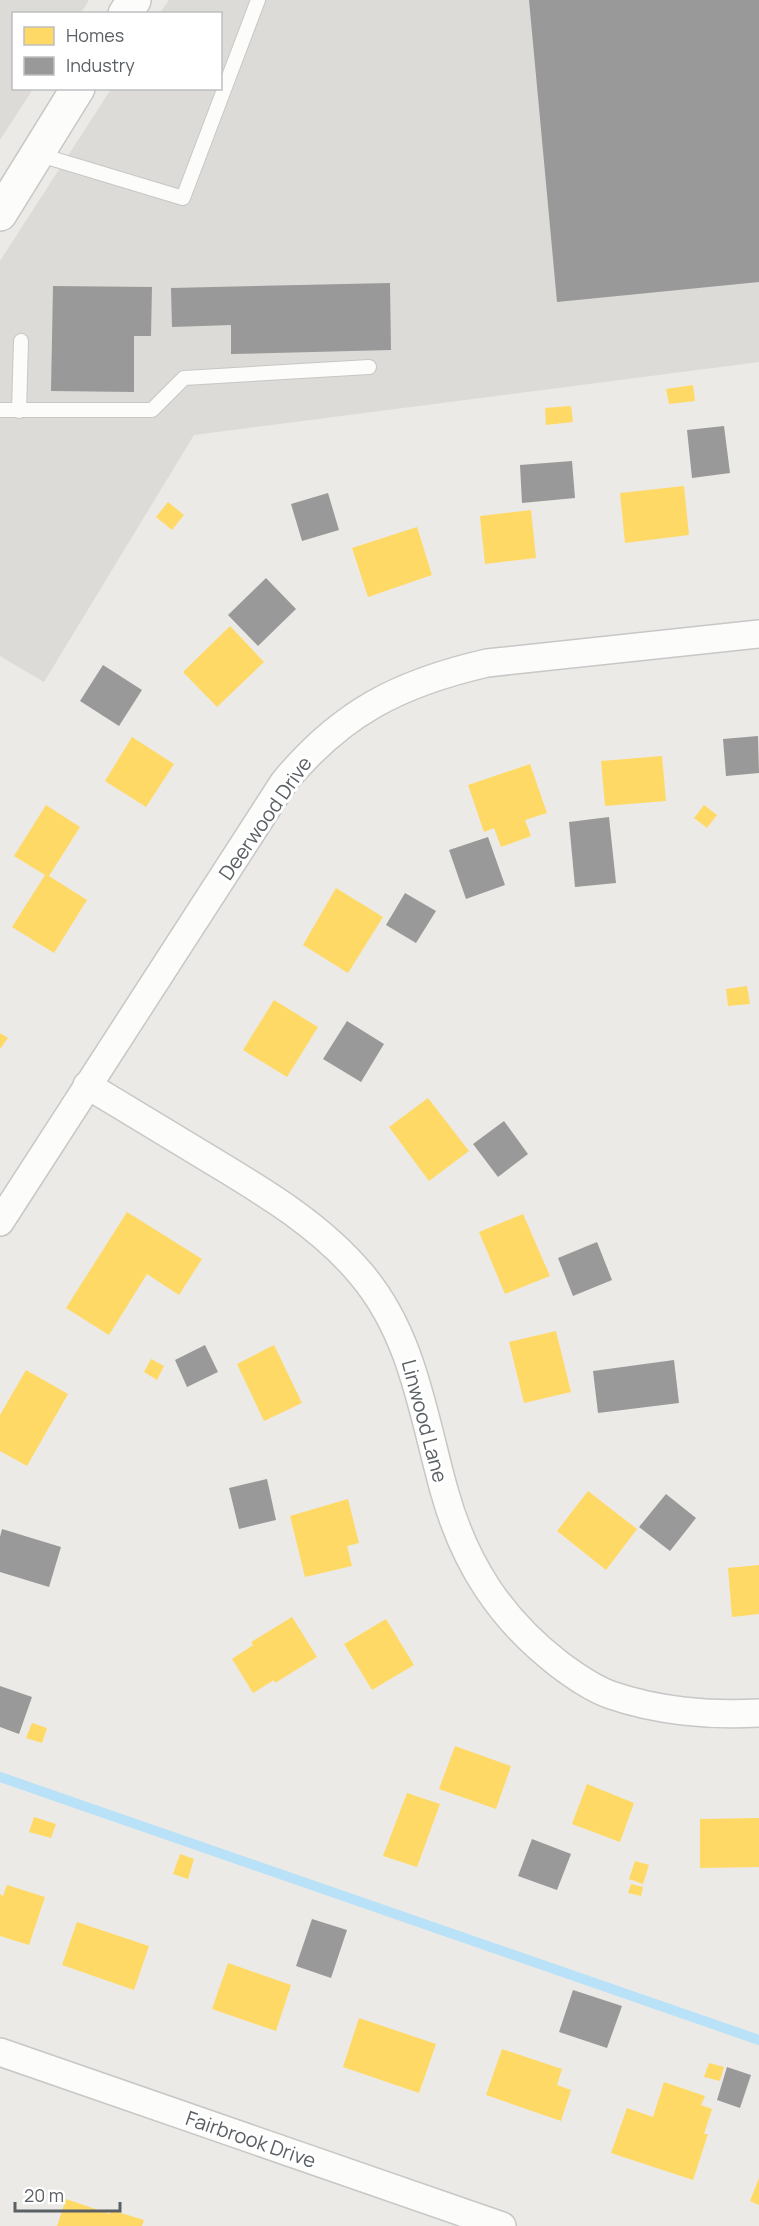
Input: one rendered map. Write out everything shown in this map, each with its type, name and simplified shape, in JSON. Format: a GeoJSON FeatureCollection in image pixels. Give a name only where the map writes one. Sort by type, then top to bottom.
{"type":"FeatureCollection","features":[{"type":"Feature","properties":{"kind":"street"},"geometry":{"type":"LineString","coordinates":[[0,214],[77,90]]}},
{"type":"Feature","properties":{"kind":"street","name":"Deerwood Drive"},"geometry":{"type":"LineString","coordinates":[[0,1222],[285,782],[303,759],[346,720],[371,704],[409,687],[445,673],[487,663],[759,634]]}},
{"type":"Feature","properties":{"kind":"street","name":"Linwood Lane"},"geometry":{"type":"LineString","coordinates":[[87,1085],[270,1196],[305,1221],[361,1273],[381,1301],[400,1335],[423,1406],[455,1526],[466,1555],[484,1585],[511,1621],[538,1648],[573,1674],[610,1695],[645,1704],[694,1712],[759,1713]]}},
{"type":"Feature","properties":{"kind":"street","name":"Fairbrook Drive"},"geometry":{"type":"LineString","coordinates":[[1,2056],[502,2226]]}},
{"type":"Feature","properties":{"kind":"lane"},"geometry":{"type":"LineString","coordinates":[[37,154],[183,198],[258,0]]}},
{"type":"Feature","properties":{"kind":"lane"},"geometry":{"type":"LineString","coordinates":[[19,411],[21,341]]}},
{"type":"Feature","properties":{"kind":"lane"},"geometry":{"type":"LineString","coordinates":[[0,411],[152,410],[184,378],[369,367]]}},
{"type":"Feature","properties":{"kind":"shaded area"},"geometry":{"type":"Polygon","coordinates":[[[0,0],[89,0],[82,12],[12,12],[12,90],[32,90],[0,140],[0,0]]]}},
{"type":"Feature","properties":{"kind":"shaded area"},"geometry":{"type":"Polygon","coordinates":[[[169,0],[759,0],[759,362],[194,435],[44,682],[0,656],[0,261],[110,90],[222,90],[222,12],[161,12],[169,0]]]}},
{"type":"Feature","properties":{"kind":"building: Homes"},"geometry":{"type":"Polygon","coordinates":[[[693,385],[695,401],[669,404],[666,389],[693,385]]]}},
{"type":"Feature","properties":{"kind":"building: Homes"},"geometry":{"type":"Polygon","coordinates":[[[571,406],[573,422],[546,425],[545,408],[571,406]]]}},
{"type":"Feature","properties":{"kind":"building: Homes"},"geometry":{"type":"Polygon","coordinates":[[[684,486],[689,535],[625,543],[620,493],[684,486]]]}},
{"type":"Feature","properties":{"kind":"building: Homes"},"geometry":{"type":"Polygon","coordinates":[[[168,502],[184,515],[172,530],[156,517],[168,502]]]}},
{"type":"Feature","properties":{"kind":"building: Homes"},"geometry":{"type":"Polygon","coordinates":[[[531,510],[536,558],[485,564],[480,516],[531,510]]]}},
{"type":"Feature","properties":{"kind":"building: Homes"},"geometry":{"type":"Polygon","coordinates":[[[417,527],[432,575],[368,597],[352,548],[417,527]]]}},
{"type":"Feature","properties":{"kind":"building: Homes"},"geometry":{"type":"Polygon","coordinates":[[[230,626],[264,662],[217,707],[183,672],[230,626]]]}},
{"type":"Feature","properties":{"kind":"building: Homes"},"geometry":{"type":"Polygon","coordinates":[[[132,737],[174,764],[146,807],[105,781],[132,737]]]}},
{"type":"Feature","properties":{"kind":"building: Homes"},"geometry":{"type":"Polygon","coordinates":[[[662,756],[666,801],[605,806],[601,761],[662,756]]]}},
{"type":"Feature","properties":{"kind":"building: Homes"},"geometry":{"type":"Polygon","coordinates":[[[530,764],[547,813],[525,820],[531,836],[501,847],[494,828],[484,832],[468,785],[530,764]]]}},
{"type":"Feature","properties":{"kind":"building: Homes"},"geometry":{"type":"Polygon","coordinates":[[[46,805],[80,827],[49,876],[87,900],[54,953],[12,927],[45,875],[14,856],[46,805]]]}},
{"type":"Feature","properties":{"kind":"building: Homes"},"geometry":{"type":"Polygon","coordinates":[[[704,805],[717,815],[707,828],[694,818],[704,805]]]}},
{"type":"Feature","properties":{"kind":"building: Homes"},"geometry":{"type":"Polygon","coordinates":[[[336,888],[383,917],[348,973],[303,945],[336,888]]]}},
{"type":"Feature","properties":{"kind":"building: Homes"},"geometry":{"type":"Polygon","coordinates":[[[747,986],[750,1004],[728,1006],[726,989],[747,986]]]}},
{"type":"Feature","properties":{"kind":"building: Homes"},"geometry":{"type":"Polygon","coordinates":[[[274,1000],[318,1027],[287,1077],[243,1050],[274,1000]]]}},
{"type":"Feature","properties":{"kind":"building: Homes"},"geometry":{"type":"Polygon","coordinates":[[[0,1033],[8,1038],[0,1049],[0,1033]]]}},
{"type":"Feature","properties":{"kind":"building: Homes"},"geometry":{"type":"Polygon","coordinates":[[[428,1098],[469,1151],[429,1181],[389,1127],[428,1098]]]}},
{"type":"Feature","properties":{"kind":"building: Homes"},"geometry":{"type":"Polygon","coordinates":[[[127,1212],[202,1259],[179,1295],[147,1274],[109,1335],[66,1308],[127,1212]]]}},
{"type":"Feature","properties":{"kind":"building: Homes"},"geometry":{"type":"Polygon","coordinates":[[[523,1214],[550,1276],[505,1294],[479,1232],[523,1214]]]}},
{"type":"Feature","properties":{"kind":"building: Homes"},"geometry":{"type":"Polygon","coordinates":[[[556,1331],[571,1392],[524,1403],[509,1342],[556,1331]]]}},
{"type":"Feature","properties":{"kind":"building: Homes"},"geometry":{"type":"Polygon","coordinates":[[[274,1345],[302,1403],[264,1421],[237,1364],[274,1345]]]}},
{"type":"Feature","properties":{"kind":"building: Homes"},"geometry":{"type":"Polygon","coordinates":[[[151,1359],[164,1366],[157,1380],[144,1372],[151,1359]]]}},
{"type":"Feature","properties":{"kind":"building: Homes"},"geometry":{"type":"Polygon","coordinates":[[[26,1370],[68,1394],[27,1466],[0,1451],[0,1415],[26,1370]]]}},
{"type":"Feature","properties":{"kind":"building: Homes"},"geometry":{"type":"Polygon","coordinates":[[[588,1491],[637,1529],[606,1570],[557,1531],[588,1491]]]}},
{"type":"Feature","properties":{"kind":"building: Homes"},"geometry":{"type":"Polygon","coordinates":[[[348,1499],[359,1543],[347,1546],[352,1566],[305,1577],[290,1516],[348,1499]]]}},
{"type":"Feature","properties":{"kind":"building: Homes"},"geometry":{"type":"Polygon","coordinates":[[[759,1565],[759,1614],[732,1617],[728,1568],[759,1565]]]}},
{"type":"Feature","properties":{"kind":"building: Homes"},"geometry":{"type":"Polygon","coordinates":[[[292,1617],[317,1657],[275,1683],[274,1680],[253,1693],[232,1659],[253,1645],[251,1642],[292,1617]]]}},
{"type":"Feature","properties":{"kind":"building: Homes"},"geometry":{"type":"Polygon","coordinates":[[[386,1619],[414,1665],[372,1690],[344,1644],[386,1619]]]}},
{"type":"Feature","properties":{"kind":"building: Homes"},"geometry":{"type":"Polygon","coordinates":[[[32,1723],[47,1728],[42,1743],[26,1738],[32,1723]]]}},
{"type":"Feature","properties":{"kind":"building: Homes"},"geometry":{"type":"Polygon","coordinates":[[[455,1746],[511,1766],[496,1809],[439,1789],[455,1746]]]}},
{"type":"Feature","properties":{"kind":"building: Homes"},"geometry":{"type":"Polygon","coordinates":[[[587,1784],[634,1803],[620,1842],[572,1824],[587,1784]]]}},
{"type":"Feature","properties":{"kind":"building: Homes"},"geometry":{"type":"Polygon","coordinates":[[[407,1793],[440,1804],[417,1867],[383,1856],[407,1793]]]}},
{"type":"Feature","properties":{"kind":"building: Homes"},"geometry":{"type":"Polygon","coordinates":[[[34,1817],[56,1824],[51,1838],[29,1832],[34,1817]]]}},
{"type":"Feature","properties":{"kind":"building: Homes"},"geometry":{"type":"Polygon","coordinates":[[[759,1818],[759,1867],[700,1868],[700,1819],[759,1818]]]}},
{"type":"Feature","properties":{"kind":"building: Homes"},"geometry":{"type":"Polygon","coordinates":[[[180,1854],[194,1859],[188,1879],[173,1874],[180,1854]]]}},
{"type":"Feature","properties":{"kind":"building: Homes"},"geometry":{"type":"Polygon","coordinates":[[[635,1861],[649,1865],[643,1884],[629,1879],[635,1861]]]}},
{"type":"Feature","properties":{"kind":"building: Homes"},"geometry":{"type":"Polygon","coordinates":[[[631,1884],[643,1887],[641,1896],[628,1893],[631,1884]]]}},
{"type":"Feature","properties":{"kind":"building: Homes"},"geometry":{"type":"Polygon","coordinates":[[[7,1885],[45,1897],[29,1945],[0,1936],[0,1894],[3,1896],[7,1885]]]}},
{"type":"Feature","properties":{"kind":"building: Homes"},"geometry":{"type":"Polygon","coordinates":[[[77,1922],[149,1946],[134,1990],[62,1965],[77,1922]]]}},
{"type":"Feature","properties":{"kind":"building: Homes"},"geometry":{"type":"Polygon","coordinates":[[[228,1963],[291,1985],[276,2031],[212,2009],[228,1963]]]}},
{"type":"Feature","properties":{"kind":"building: Homes"},"geometry":{"type":"Polygon","coordinates":[[[359,2018],[436,2044],[419,2093],[343,2067],[359,2018]]]}},
{"type":"Feature","properties":{"kind":"building: Homes"},"geometry":{"type":"Polygon","coordinates":[[[502,2049],[562,2069],[557,2085],[571,2090],[561,2121],[486,2095],[502,2049]]]}},
{"type":"Feature","properties":{"kind":"building: Homes"},"geometry":{"type":"Polygon","coordinates":[[[709,2063],[724,2067],[720,2081],[704,2077],[709,2063]]]}},
{"type":"Feature","properties":{"kind":"building: Homes"},"geometry":{"type":"Polygon","coordinates":[[[664,2082],[705,2096],[701,2105],[712,2109],[704,2134],[708,2134],[693,2180],[611,2153],[627,2108],[653,2117],[664,2082]]]}},
{"type":"Feature","properties":{"kind":"building: Homes"},"geometry":{"type":"Polygon","coordinates":[[[759,2178],[759,2205],[750,2201],[759,2178]]]}},
{"type":"Feature","properties":{"kind":"building: Homes"},"geometry":{"type":"Polygon","coordinates":[[[66,2199],[110,2214],[111,2210],[144,2220],[142,2226],[57,2226],[66,2199]]]}},
{"type":"Feature","properties":{"kind":"building: Industry"},"geometry":{"type":"Polygon","coordinates":[[[529,0],[759,0],[759,282],[557,302],[529,0]]]}},
{"type":"Feature","properties":{"kind":"building: Industry"},"geometry":{"type":"Polygon","coordinates":[[[390,283],[391,350],[231,354],[231,325],[172,327],[171,288],[390,283]]]}},
{"type":"Feature","properties":{"kind":"building: Industry"},"geometry":{"type":"Polygon","coordinates":[[[53,286],[152,287],[151,336],[134,336],[134,392],[51,391],[53,286]]]}},
{"type":"Feature","properties":{"kind":"building: Industry"},"geometry":{"type":"Polygon","coordinates":[[[724,426],[730,473],[692,478],[687,430],[724,426]]]}},
{"type":"Feature","properties":{"kind":"building: Industry"},"geometry":{"type":"Polygon","coordinates":[[[572,461],[575,498],[522,503],[520,465],[572,461]]]}},
{"type":"Feature","properties":{"kind":"building: Industry"},"geometry":{"type":"Polygon","coordinates":[[[328,493],[339,530],[302,541],[291,504],[328,493]]]}},
{"type":"Feature","properties":{"kind":"building: Industry"},"geometry":{"type":"Polygon","coordinates":[[[266,578],[296,609],[258,646],[228,615],[266,578]]]}},
{"type":"Feature","properties":{"kind":"building: Industry"},"geometry":{"type":"Polygon","coordinates":[[[103,665],[142,690],[119,726],[80,701],[103,665]]]}},
{"type":"Feature","properties":{"kind":"building: Industry"},"geometry":{"type":"Polygon","coordinates":[[[758,736],[759,773],[726,776],[723,739],[758,736]]]}},
{"type":"Feature","properties":{"kind":"building: Industry"},"geometry":{"type":"Polygon","coordinates":[[[609,817],[616,883],[575,887],[569,822],[609,817]]]}},
{"type":"Feature","properties":{"kind":"building: Industry"},"geometry":{"type":"Polygon","coordinates":[[[488,837],[505,885],[466,899],[449,850],[488,837]]]}},
{"type":"Feature","properties":{"kind":"building: Industry"},"geometry":{"type":"Polygon","coordinates":[[[405,893],[436,911],[416,943],[386,925],[405,893]]]}},
{"type":"Feature","properties":{"kind":"building: Industry"},"geometry":{"type":"Polygon","coordinates":[[[347,1021],[384,1044],[361,1082],[323,1059],[347,1021]]]}},
{"type":"Feature","properties":{"kind":"building: Industry"},"geometry":{"type":"Polygon","coordinates":[[[504,1121],[528,1154],[498,1177],[473,1144],[504,1121]]]}},
{"type":"Feature","properties":{"kind":"building: Industry"},"geometry":{"type":"Polygon","coordinates":[[[597,1242],[612,1280],[573,1296],[558,1258],[597,1242]]]}},
{"type":"Feature","properties":{"kind":"building: Industry"},"geometry":{"type":"Polygon","coordinates":[[[205,1345],[218,1372],[187,1387],[175,1360],[205,1345]]]}},
{"type":"Feature","properties":{"kind":"building: Industry"},"geometry":{"type":"Polygon","coordinates":[[[674,1360],[679,1403],[598,1413],[593,1371],[674,1360]]]}},
{"type":"Feature","properties":{"kind":"building: Industry"},"geometry":{"type":"Polygon","coordinates":[[[267,1479],[276,1520],[239,1529],[229,1488],[267,1479]]]}},
{"type":"Feature","properties":{"kind":"building: Industry"},"geometry":{"type":"Polygon","coordinates":[[[666,1494],[696,1518],[670,1551],[639,1527],[666,1494]]]}},
{"type":"Feature","properties":{"kind":"building: Industry"},"geometry":{"type":"Polygon","coordinates":[[[2,1529],[61,1547],[49,1587],[0,1572],[2,1529]]]}},
{"type":"Feature","properties":{"kind":"building: Industry"},"geometry":{"type":"Polygon","coordinates":[[[0,1686],[32,1697],[19,1734],[0,1727],[0,1686]]]}},
{"type":"Feature","properties":{"kind":"building: Industry"},"geometry":{"type":"Polygon","coordinates":[[[532,1839],[571,1854],[557,1890],[518,1876],[532,1839]]]}},
{"type":"Feature","properties":{"kind":"building: Industry"},"geometry":{"type":"Polygon","coordinates":[[[312,1919],[347,1930],[331,1978],[296,1966],[312,1919]]]}},
{"type":"Feature","properties":{"kind":"building: Industry"},"geometry":{"type":"Polygon","coordinates":[[[573,1990],[622,2006],[607,2048],[559,2032],[573,1990]]]}},
{"type":"Feature","properties":{"kind":"building: Industry"},"geometry":{"type":"Polygon","coordinates":[[[727,2067],[751,2075],[740,2108],[717,2100],[727,2067]]]}},
{"type":"Feature","properties":{"kind":"waterway"},"geometry":{"type":"LineString","coordinates":[[0,1777],[759,2040]]}}]}
